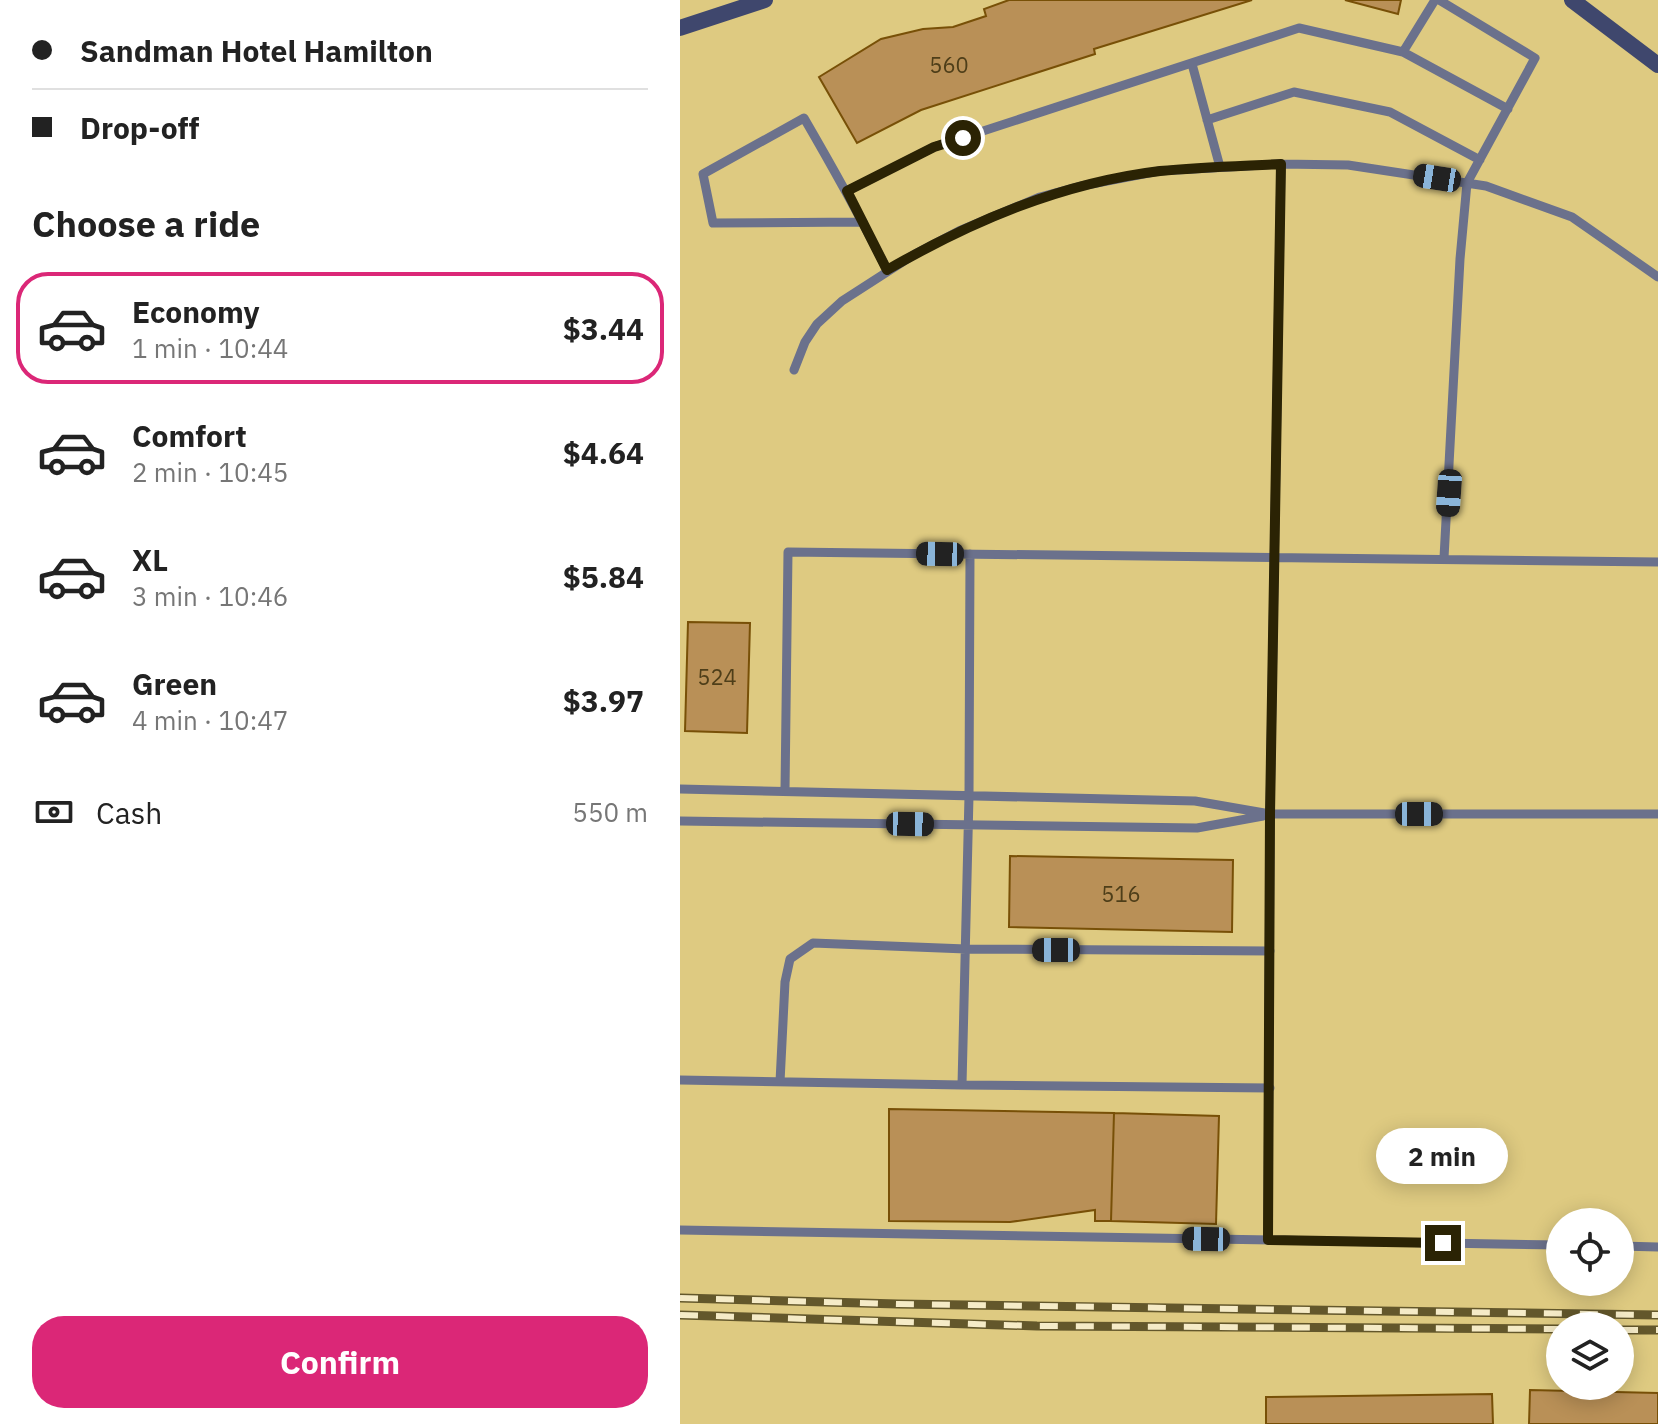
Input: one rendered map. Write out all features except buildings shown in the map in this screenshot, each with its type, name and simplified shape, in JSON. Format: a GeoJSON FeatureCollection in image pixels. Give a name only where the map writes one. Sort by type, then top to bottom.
{"type":"FeatureCollection","features":[{"type":"Feature","properties":{"kind":"street"},"geometry":{"type":"LineString","coordinates":[[680,28],[765,0]]}},
{"type":"Feature","properties":{"kind":"street"},"geometry":{"type":"LineString","coordinates":[[1572,0],[1658,65]]}},
{"type":"Feature","properties":{"kind":"lane"},"geometry":{"type":"LineString","coordinates":[[1403,52],[1437,0],[1535,58],[1467,183],[1444,558]]}},
{"type":"Feature","properties":{"kind":"lane"},"geometry":{"type":"LineString","coordinates":[[847,191],[934,147],[1299,28],[1403,52],[1508,109]]}},
{"type":"Feature","properties":{"kind":"lane"},"geometry":{"type":"LineString","coordinates":[[1192,64],[1220,167]]}},
{"type":"Feature","properties":{"kind":"lane"},"geometry":{"type":"LineString","coordinates":[[1207,120],[1294,92],[1390,112],[1480,160]]}},
{"type":"Feature","properties":{"kind":"lane"},"geometry":{"type":"LineString","coordinates":[[863,222],[713,223],[703,174],[804,118],[847,191],[863,222],[887,270]]}},
{"type":"Feature","properties":{"kind":"lane"},"geometry":{"type":"LineString","coordinates":[[1268,1240],[1273,558],[1281,164]]}},
{"type":"Feature","properties":{"kind":"lane"},"geometry":{"type":"LineString","coordinates":[[794,370],[805,342],[817,324],[842,301],[887,270],[959,231],[1040,197],[1159,171],[1281,164],[1348,165],[1486,186],[1572,217],[1658,277]]}},
{"type":"Feature","properties":{"kind":"lane"},"geometry":{"type":"LineString","coordinates":[[785,791],[788,552],[1658,562]]}},
{"type":"Feature","properties":{"kind":"lane"},"geometry":{"type":"LineString","coordinates":[[962,1085],[969,796],[970,554]]}},
{"type":"Feature","properties":{"kind":"lane"},"geometry":{"type":"LineString","coordinates":[[680,789],[1195,801],[1270,814],[1658,814]]}},
{"type":"Feature","properties":{"kind":"lane"},"geometry":{"type":"LineString","coordinates":[[680,821],[1197,828],[1270,814]]}},
{"type":"Feature","properties":{"kind":"lane"},"geometry":{"type":"LineString","coordinates":[[780,1082],[785,982],[790,959],[813,943],[966,949],[1270,951]]}},
{"type":"Feature","properties":{"kind":"lane"},"geometry":{"type":"LineString","coordinates":[[680,1080],[1270,1088]]}},
{"type":"Feature","properties":{"kind":"lane"},"geometry":{"type":"LineString","coordinates":[[680,1230],[1546,1245]]}},
{"type":"Feature","properties":{"kind":"lane"},"geometry":{"type":"LineString","coordinates":[[1634,1246],[1658,1247]]}},
{"type":"Feature","properties":{"kind":"railway"},"geometry":{"type":"LineString","coordinates":[[680,1298],[1658,1315]]}},
{"type":"Feature","properties":{"kind":"railway"},"geometry":{"type":"LineString","coordinates":[[680,1315],[1037,1326],[1546,1329]]}},
{"type":"Feature","properties":{"kind":"railway"},"geometry":{"type":"LineString","coordinates":[[1634,1330],[1658,1330]]}},
{"type":"Feature","properties":{"kind":"route"},"geometry":{"type":"LineString","coordinates":[[963,138],[934,147],[847,191],[887,270],[959,231],[1040,197],[1159,171],[1281,164],[1270,814],[1268,1240],[1443,1243]]}}]}
